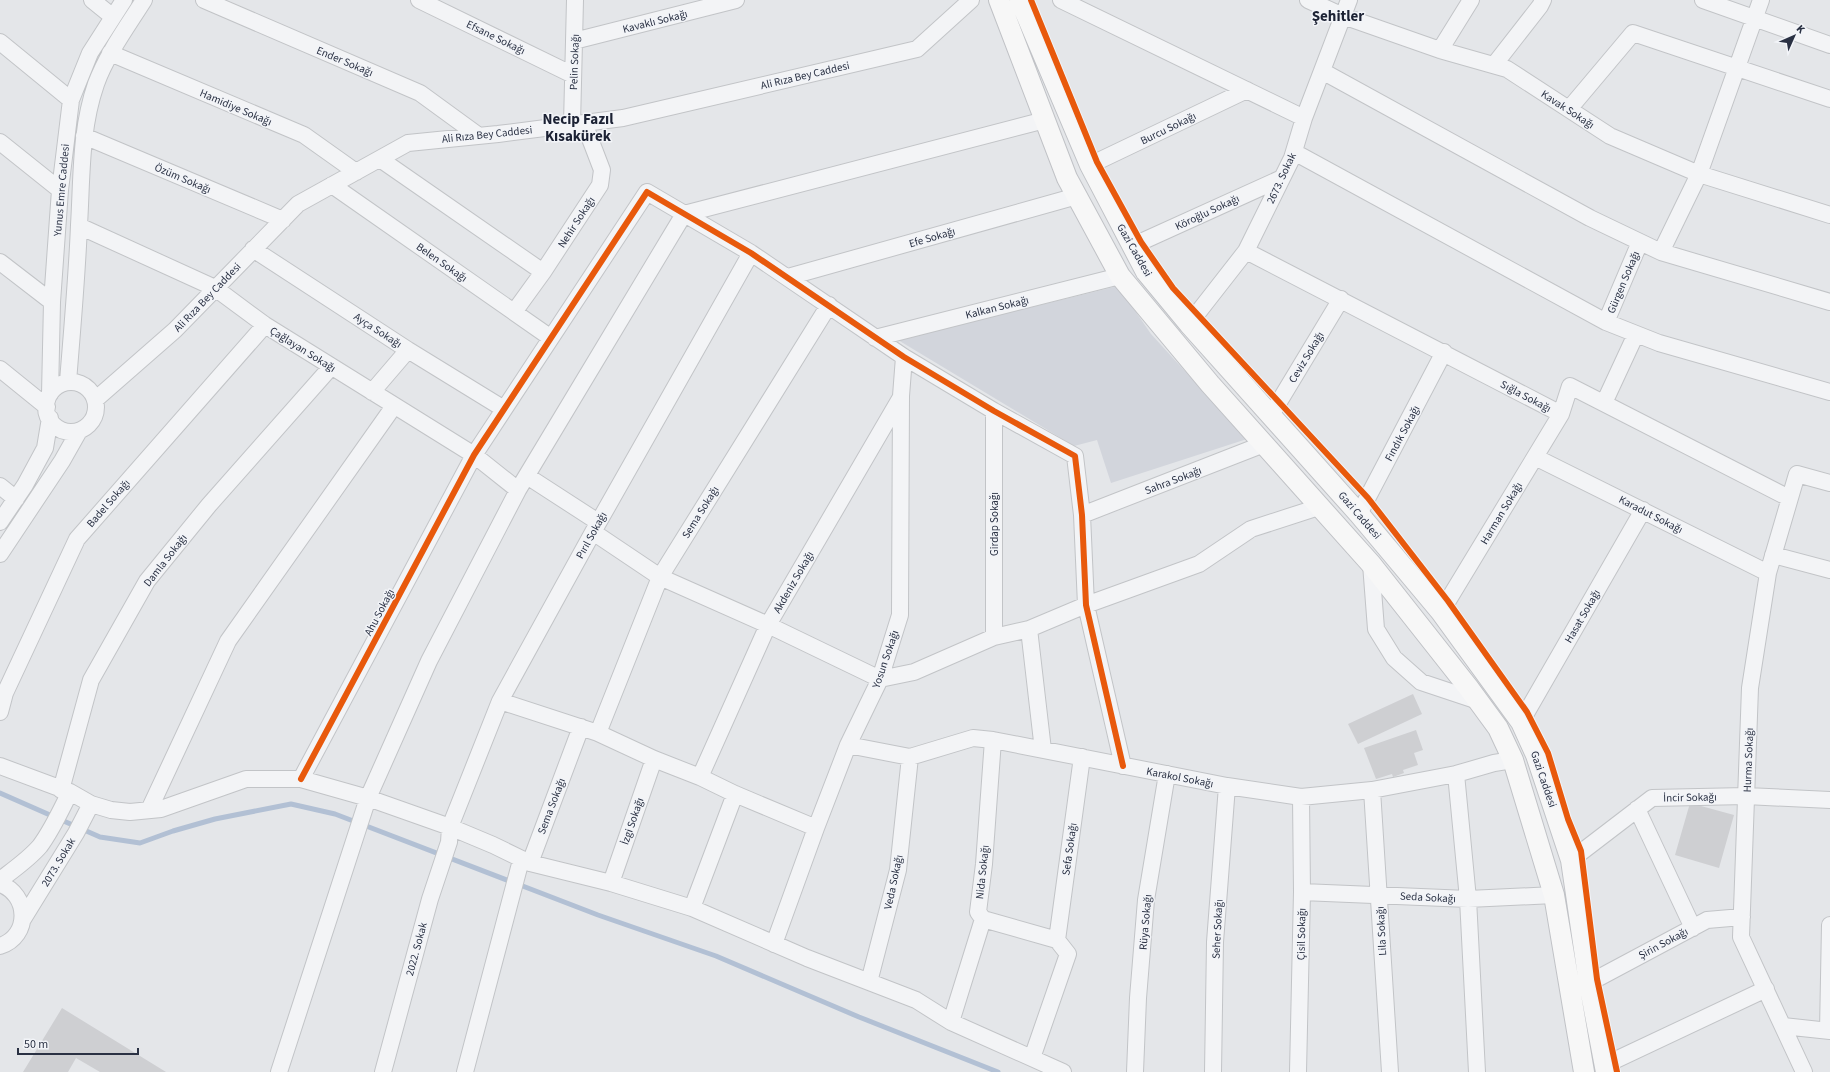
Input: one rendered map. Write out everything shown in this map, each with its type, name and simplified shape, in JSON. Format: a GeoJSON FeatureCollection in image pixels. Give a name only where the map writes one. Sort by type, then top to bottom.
{"type":"FeatureCollection","features":[{"type":"Feature","properties":{"kind":"main road","name":"Gazi Caddesi"},"geometry":{"type":"LineString","coordinates":[[999,0],[1067,178],[1120,276],[1210,384],[1371,564],[1498,728],[1513,760],[1554,895],[1584,1072]]}},
{"type":"Feature","properties":{"kind":"main road","name":"Gazi Caddesi"},"geometry":{"type":"LineString","coordinates":[[1020,0],[1090,166],[1146,272],[1189,324],[1359,514],[1442,612],[1521,722],[1536,755],[1570,860],[1589,983],[1605,1069]]}},
{"type":"Feature","properties":{"kind":"street"},"geometry":{"type":"LineString","coordinates":[[92,0],[113,17]]}},
{"type":"Feature","properties":{"kind":"street","name":"Yunus Emre Caddesi"},"geometry":{"type":"LineString","coordinates":[[49,407],[52,302],[60,190],[71,100],[90,53],[124,0]]}},
{"type":"Feature","properties":{"kind":"street","name":"Yunus Emre Caddesi"},"geometry":{"type":"LineString","coordinates":[[68,382],[86,116],[96,83],[110,53],[144,0]]}},
{"type":"Feature","properties":{"kind":"street","name":"Ender Sokağı"},"geometry":{"type":"LineString","coordinates":[[204,0],[420,93],[479,136]]}},
{"type":"Feature","properties":{"kind":"street","name":"Efsane Sokağı"},"geometry":{"type":"LineString","coordinates":[[419,0],[573,75]]}},
{"type":"Feature","properties":{"kind":"street","name":"Pelin Sokağı"},"geometry":{"type":"LineString","coordinates":[[575,0],[573,75],[578,123]]}},
{"type":"Feature","properties":{"kind":"street","name":"Kavaklı Sokağı"},"geometry":{"type":"LineString","coordinates":[[574,41],[736,0]]}},
{"type":"Feature","properties":{"kind":"street","name":"Ali Rıza Bey Caddesi"},"geometry":{"type":"LineString","coordinates":[[95,400],[175,330],[298,204],[408,143],[479,136],[623,118],[917,49],[971,0]]}},
{"type":"Feature","properties":{"kind":"street"},"geometry":{"type":"LineString","coordinates":[[1061,0],[1304,118]]}},
{"type":"Feature","properties":{"kind":"street","name":"Kavak Sokağı"},"geometry":{"type":"LineString","coordinates":[[1308,0],[1343,16],[1440,50],[1507,69],[1610,136],[1699,174],[1830,215]]}},
{"type":"Feature","properties":{"kind":"street","name":"2673. Sokak"},"geometry":{"type":"LineString","coordinates":[[1189,324],[1246,251],[1294,152],[1304,118],[1350,0]]}},
{"type":"Feature","properties":{"kind":"street"},"geometry":{"type":"LineString","coordinates":[[1440,50],[1471,0]]}},
{"type":"Feature","properties":{"kind":"street"},"geometry":{"type":"LineString","coordinates":[[1494,66],[1543,0]]}},
{"type":"Feature","properties":{"kind":"street"},"geometry":{"type":"LineString","coordinates":[[1703,0],[1830,45]]}},
{"type":"Feature","properties":{"kind":"street"},"geometry":{"type":"LineString","coordinates":[[1661,252],[1699,174],[1761,0]]}},
{"type":"Feature","properties":{"kind":"street"},"geometry":{"type":"LineString","coordinates":[[1569,109],[1633,32],[1830,99]]}},
{"type":"Feature","properties":{"kind":"street"},"geometry":{"type":"LineString","coordinates":[[0,42],[71,100]]}},
{"type":"Feature","properties":{"kind":"street","name":"Hamidiye Sokağı"},"geometry":{"type":"LineString","coordinates":[[110,53],[304,135],[356,172]]}},
{"type":"Feature","properties":{"kind":"street"},"geometry":{"type":"LineString","coordinates":[[1322,71],[1590,218],[1661,252],[1830,302]]}},
{"type":"Feature","properties":{"kind":"street","name":"Burcu Sokağı"},"geometry":{"type":"LineString","coordinates":[[1090,166],[1247,90]]}},
{"type":"Feature","properties":{"kind":"street"},"geometry":{"type":"LineString","coordinates":[[279,1072],[367,803],[429,661],[518,490],[684,214],[1045,120]]}},
{"type":"Feature","properties":{"kind":"street","name":"Nehir Sokağı"},"geometry":{"type":"LineString","coordinates":[[514,312],[543,272],[600,185],[602,170],[578,123]]}},
{"type":"Feature","properties":{"kind":"street","name":"Özüm Sokağı"},"geometry":{"type":"LineString","coordinates":[[84,136],[283,220]]}},
{"type":"Feature","properties":{"kind":"street"},"geometry":{"type":"LineString","coordinates":[[0,142],[60,190]]}},
{"type":"Feature","properties":{"kind":"street"},"geometry":{"type":"LineString","coordinates":[[1294,152],[1606,322],[1658,343],[1830,392]]}},
{"type":"Feature","properties":{"kind":"street"},"geometry":{"type":"LineString","coordinates":[[380,159],[543,272]]}},
{"type":"Feature","properties":{"kind":"street","name":"Köroğlu Sokağı"},"geometry":{"type":"LineString","coordinates":[[1132,246],[1282,178]]}},
{"type":"Feature","properties":{"kind":"street","name":"Belen Sokağı"},"geometry":{"type":"LineString","coordinates":[[332,185],[551,338]]}},
{"type":"Feature","properties":{"kind":"street","name":"Ahu Sokağı"},"geometry":{"type":"LineString","coordinates":[[301,779],[474,455],[647,192],[684,214]]}},
{"type":"Feature","properties":{"kind":"street","name":"Efe Sokağı"},"geometry":{"type":"LineString","coordinates":[[788,277],[1077,196]]}},
{"type":"Feature","properties":{"kind":"street"},"geometry":{"type":"LineString","coordinates":[[684,214],[751,253],[788,277],[904,357],[994,411],[1075,456],[1082,515],[1086,605],[1123,766]]}},
{"type":"Feature","properties":{"kind":"street","name":"Çağlayan Sokağı"},"geometry":{"type":"LineString","coordinates":[[79,226],[215,288],[266,325],[331,367],[474,455],[518,490]]}},
{"type":"Feature","properties":{"kind":"street","name":"Gürgen Sokağı"},"geometry":{"type":"LineString","coordinates":[[1606,322],[1640,242]]}},
{"type":"Feature","properties":{"kind":"street","name":"Ayça Sokağı"},"geometry":{"type":"LineString","coordinates":[[253,249],[408,350],[504,409]]}},
{"type":"Feature","properties":{"kind":"street","name":"Sığla Sokağı"},"geometry":{"type":"LineString","coordinates":[[1246,251],[1444,352],[1561,414],[1570,386],[1789,498]]}},
{"type":"Feature","properties":{"kind":"street","name":"Pırıl Sokağı"},"geometry":{"type":"LineString","coordinates":[[449,835],[500,701],[595,527],[751,253]]}},
{"type":"Feature","properties":{"kind":"street"},"geometry":{"type":"LineString","coordinates":[[0,262],[52,302]]}},
{"type":"Feature","properties":{"kind":"street","name":"Kalkan Sokağı"},"geometry":{"type":"LineString","coordinates":[[875,338],[1120,276]]}},
{"type":"Feature","properties":{"kind":"street","name":"Ceviz Sokağı"},"geometry":{"type":"LineString","coordinates":[[1271,415],[1341,299]]}},
{"type":"Feature","properties":{"kind":"street","name":"Sema Sokağı"},"geometry":{"type":"LineString","coordinates":[[598,733],[660,577],[829,305]]}},
{"type":"Feature","properties":{"kind":"street","name":"Badel Sokağı"},"geometry":{"type":"LineString","coordinates":[[0,712],[5,693],[76,539],[266,325]]}},
{"type":"Feature","properties":{"kind":"street"},"geometry":{"type":"LineString","coordinates":[[1604,403],[1636,334]]}},
{"type":"Feature","properties":{"kind":"street"},"geometry":{"type":"LineString","coordinates":[[372,392],[408,350]]}},
{"type":"Feature","properties":{"kind":"street","name":"Fındık Sokağı"},"geometry":{"type":"LineString","coordinates":[[1359,514],[1444,352]]}},
{"type":"Feature","properties":{"kind":"street","name":"Yosun Sokağı"},"geometry":{"type":"LineString","coordinates":[[774,944],[848,745],[880,679],[900,615],[901,396],[904,357]]}},
{"type":"Feature","properties":{"kind":"street","name":"Damla Sokağı"},"geometry":{"type":"LineString","coordinates":[[66,794],[91,680],[147,581],[209,504],[331,367]]}},
{"type":"Feature","properties":{"kind":"street"},"geometry":{"type":"LineString","coordinates":[[0,369],[49,407],[55,425],[62,430],[70,432],[78,430],[90,423],[96,412],[95,400],[92,394],[82,384],[68,382],[61,384],[49,407],[45,448],[16,499],[0,522]]}},
{"type":"Feature","properties":{"kind":"street","name":"Akdeniz Sokağı"},"geometry":{"type":"LineString","coordinates":[[700,777],[768,626],[901,396]]}},
{"type":"Feature","properties":{"kind":"street"},"geometry":{"type":"LineString","coordinates":[[149,810],[228,641],[394,406]]}},
{"type":"Feature","properties":{"kind":"street","name":"Girdap Sokağı"},"geometry":{"type":"LineString","coordinates":[[994,411],[994,637]]}},
{"type":"Feature","properties":{"kind":"street","name":"Harman Sokağı"},"geometry":{"type":"LineString","coordinates":[[1442,612],[1561,414]]}},
{"type":"Feature","properties":{"kind":"street"},"geometry":{"type":"LineString","coordinates":[[0,554],[62,461],[78,430]]}},
{"type":"Feature","properties":{"kind":"street","name":"Sahra Sokağı"},"geometry":{"type":"LineString","coordinates":[[1082,515],[1264,444]]}},
{"type":"Feature","properties":{"kind":"street","name":"Karadut Sokağı"},"geometry":{"type":"LineString","coordinates":[[1535,457],[1768,573]]}},
{"type":"Feature","properties":{"kind":"street","name":"Hurma Sokağı"},"geometry":{"type":"LineString","coordinates":[[1804,1072],[1741,937],[1750,688],[1768,573],[1797,474],[1830,483]]}},
{"type":"Feature","properties":{"kind":"street"},"geometry":{"type":"LineString","coordinates":[[527,476],[660,577],[880,679],[914,672],[994,637],[1029,629],[1086,605],[1199,564],[1251,529],[1319,507]]}},
{"type":"Feature","properties":{"kind":"street"},"geometry":{"type":"LineString","coordinates":[[0,486],[16,499]]}},
{"type":"Feature","properties":{"kind":"street","name":"Hasat Sokağı"},"geometry":{"type":"LineString","coordinates":[[1521,722],[1644,510]]}},
{"type":"Feature","properties":{"kind":"street"},"geometry":{"type":"LineString","coordinates":[[1773,555],[1830,570]]}},
{"type":"Feature","properties":{"kind":"street"},"geometry":{"type":"LineString","coordinates":[[1371,564],[1376,629],[1394,658],[1421,682],[1478,701]]}},
{"type":"Feature","properties":{"kind":"street"},"geometry":{"type":"LineString","coordinates":[[1029,629],[1043,750]]}},
{"type":"Feature","properties":{"kind":"street"},"geometry":{"type":"LineString","coordinates":[[500,701],[598,733],[654,759],[700,777],[735,794],[816,828]]}},
{"type":"Feature","properties":{"kind":"street","name":"Sema Sokağı"},"geometry":{"type":"LineString","coordinates":[[465,1072],[510,897],[581,727]]}},
{"type":"Feature","properties":{"kind":"street","name":"Karakol Sokağı"},"geometry":{"type":"LineString","coordinates":[[848,745],[910,756],[973,738],[993,740],[1227,786],[1301,797],[1372,790],[1456,774],[1494,763],[1513,760]]}},
{"type":"Feature","properties":{"kind":"street","name":"Nida Sokağı"},"geometry":{"type":"LineString","coordinates":[[951,1022],[983,919],[978,912],[984,864],[993,740]]}},
{"type":"Feature","properties":{"kind":"street","name":"Veda Sokağı"},"geometry":{"type":"LineString","coordinates":[[869,982],[898,870],[910,756]]}},
{"type":"Feature","properties":{"kind":"street","name":"Sefa Sokağı"},"geometry":{"type":"LineString","coordinates":[[1057,940],[1082,757]]}},
{"type":"Feature","properties":{"kind":"street","name":"İzgi Sokağı"},"geometry":{"type":"LineString","coordinates":[[611,883],[654,759]]}},
{"type":"Feature","properties":{"kind":"street"},"geometry":{"type":"LineString","coordinates":[[0,766],[66,794],[89,807],[130,812],[161,809],[246,779],[301,779],[449,835],[493,845],[523,864],[611,883],[692,908],[774,944],[916,1000],[951,1022],[1063,1072]]}},
{"type":"Feature","properties":{"kind":"street","name":"Rüya Sokağı"},"geometry":{"type":"LineString","coordinates":[[1135,1072],[1138,998],[1146,900],[1167,774]]}},
{"type":"Feature","properties":{"kind":"street"},"geometry":{"type":"LineString","coordinates":[[1456,774],[1468,899],[1477,1072]]}},
{"type":"Feature","properties":{"kind":"street","name":"Seher Sokağı"},"geometry":{"type":"LineString","coordinates":[[1213,1072],[1215,942],[1227,786]]}},
{"type":"Feature","properties":{"kind":"street","name":"Lila Sokağı"},"geometry":{"type":"LineString","coordinates":[[1372,790],[1390,1072]]}},
{"type":"Feature","properties":{"kind":"street"},"geometry":{"type":"LineString","coordinates":[[0,880],[39,846],[53,825],[66,794]]}},
{"type":"Feature","properties":{"kind":"street"},"geometry":{"type":"LineString","coordinates":[[692,908],[735,794]]}},
{"type":"Feature","properties":{"kind":"street","name":"İncir Sokağı"},"geometry":{"type":"LineString","coordinates":[[1570,860],[1652,798],[1746,796],[1830,800]]}},
{"type":"Feature","properties":{"kind":"street","name":"Çisil Sokağı"},"geometry":{"type":"LineString","coordinates":[[1298,1072],[1302,892],[1301,797]]}},
{"type":"Feature","properties":{"kind":"street","name":"2073. Sokak"},"geometry":{"type":"LineString","coordinates":[[7,942],[20,930],[23,919],[76,833],[89,807]]}},
{"type":"Feature","properties":{"kind":"street"},"geometry":{"type":"LineString","coordinates":[[1637,810],[1693,928]]}},
{"type":"Feature","properties":{"kind":"street","name":"2022. Sokak"},"geometry":{"type":"LineString","coordinates":[[382,1072],[449,835]]}},
{"type":"Feature","properties":{"kind":"street"},"geometry":{"type":"LineString","coordinates":[[0,884],[14,892],[20,900],[23,909],[23,919]]}},
{"type":"Feature","properties":{"kind":"street","name":"Seda Sokağı"},"geometry":{"type":"LineString","coordinates":[[1302,892],[1379,894],[1468,899],[1554,895]]}},
{"type":"Feature","properties":{"kind":"street","name":"Şirin Sokağı"},"geometry":{"type":"LineString","coordinates":[[1589,983],[1707,920],[1742,917]]}},
{"type":"Feature","properties":{"kind":"street"},"geometry":{"type":"LineString","coordinates":[[983,919],[1057,940],[1068,954],[1032,1058]]}},
{"type":"Feature","properties":{"kind":"street"},"geometry":{"type":"LineString","coordinates":[[1783,1026],[1829,1031],[1830,925]]}},
{"type":"Feature","properties":{"kind":"street"},"geometry":{"type":"LineString","coordinates":[[0,960],[7,942]]}},
{"type":"Feature","properties":{"kind":"street"},"geometry":{"type":"LineString","coordinates":[[1605,1069],[1766,989]]}},
{"type":"Feature","properties":{"kind":"shaded area"},"geometry":{"type":"Polygon","coordinates":[[[1118,286],[1151,334],[1247,439],[1111,483],[1097,440],[1074,446],[898,340],[1118,286]]]}},
{"type":"Feature","properties":{"kind":"building"},"geometry":{"type":"Polygon","coordinates":[[[1413,694],[1422,714],[1358,744],[1348,724],[1413,694]]]}},
{"type":"Feature","properties":{"kind":"building"},"geometry":{"type":"Polygon","coordinates":[[[1416,730],[1423,750],[1414,753],[1418,765],[1403,770],[1404,773],[1393,777],[1392,774],[1376,779],[1364,748],[1416,730]]]}},
{"type":"Feature","properties":{"kind":"building"},"geometry":{"type":"Polygon","coordinates":[[[1690,803],[1734,815],[1719,868],[1675,855],[1690,803]]]}},
{"type":"Feature","properties":{"kind":"building"},"geometry":{"type":"Polygon","coordinates":[[[62,1008],[166,1072],[100,1072],[76,1058],[68,1072],[23,1072],[62,1008]]]}},
{"type":"Feature","properties":{"kind":"waterway"},"geometry":{"type":"LineString","coordinates":[[0,793],[100,837],[140,843],[173,831],[215,819],[291,804],[335,814],[598,915],[716,956],[859,1017],[998,1072]]}},
{"type":"Feature","properties":{"kind":"cycle path"},"geometry":{"type":"LineString","coordinates":[[1031,0],[1097,162],[1141,242],[1173,288],[1368,498],[1448,601],[1527,712],[1548,753],[1568,819],[1581,851],[1597,979],[1617,1072]]}},
{"type":"Feature","properties":{"kind":"cycle path"},"geometry":{"type":"LineString","coordinates":[[301,779],[474,455],[647,192],[751,253],[904,357],[994,411],[1075,456],[1082,515],[1086,605],[1123,766]]}},
{"type":"Feature","properties":{"kind":"district","name":"Şehitler"},"geometry":{"type":"Point","coordinates":[1338,16]}},
{"type":"Feature","properties":{"kind":"district","name":"Necip Fazıl Kısakürek"},"geometry":{"type":"Point","coordinates":[578,128]}}]}
